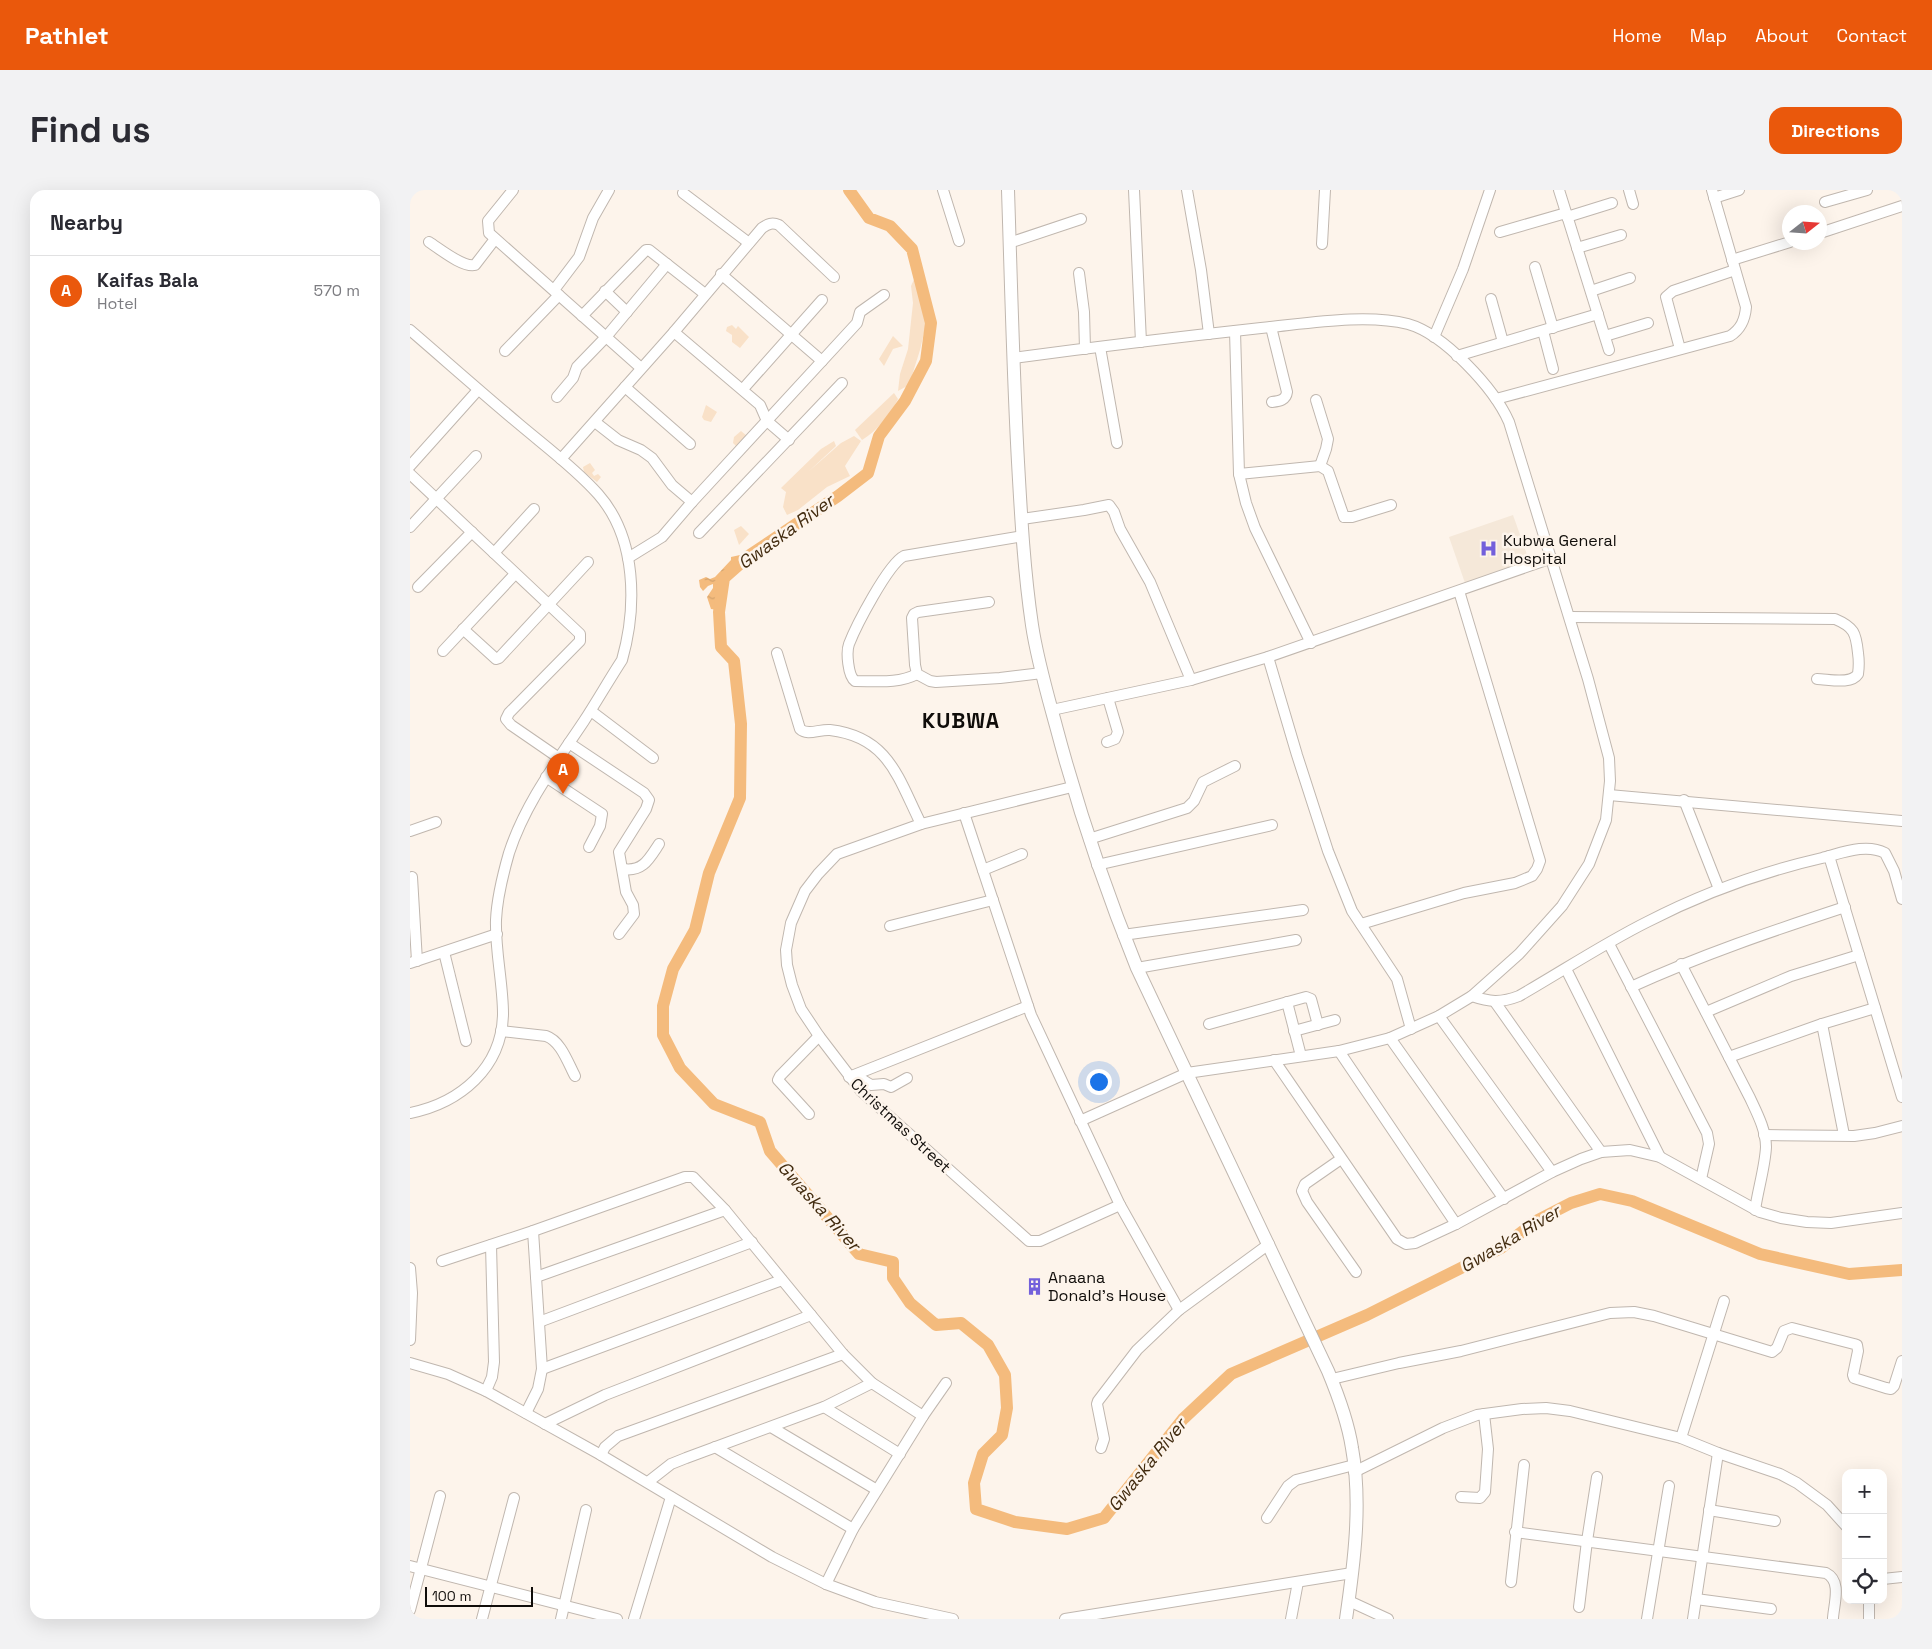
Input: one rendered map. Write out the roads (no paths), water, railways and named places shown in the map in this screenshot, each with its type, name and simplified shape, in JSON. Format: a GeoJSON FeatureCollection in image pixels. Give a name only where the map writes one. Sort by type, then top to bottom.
{"type":"FeatureCollection","features":[{"type":"Feature","properties":{"kind":"main road"},"geometry":{"type":"LineString","coordinates":[[1009,191],[1013,358],[1023,536],[1032,627],[1042,673],[1072,786],[1097,865],[1123,935],[1332,1379],[1347,1426],[1352,1449],[1356,1499],[1352,1573],[1346,1619]]}},
{"type":"Feature","properties":{"kind":"street"},"geometry":{"type":"LineString","coordinates":[[513,190],[488,221],[488,229],[494,239],[641,368]]}},
{"type":"Feature","properties":{"kind":"street"},"geometry":{"type":"LineString","coordinates":[[505,351],[556,293],[579,257],[593,218],[609,190]]}},
{"type":"Feature","properties":{"kind":"street"},"geometry":{"type":"LineString","coordinates":[[942,190],[959,242]]}},
{"type":"Feature","properties":{"kind":"street"},"geometry":{"type":"LineString","coordinates":[[1134,190],[1142,342]]}},
{"type":"Feature","properties":{"kind":"street"},"geometry":{"type":"LineString","coordinates":[[1187,190],[1201,270],[1209,334]]}},
{"type":"Feature","properties":{"kind":"street"},"geometry":{"type":"LineString","coordinates":[[1322,244],[1325,190]]}},
{"type":"Feature","properties":{"kind":"street"},"geometry":{"type":"LineString","coordinates":[[1434,337],[1463,269],[1490,190]]}},
{"type":"Feature","properties":{"kind":"street"},"geometry":{"type":"LineString","coordinates":[[1558,190],[1609,350]]}},
{"type":"Feature","properties":{"kind":"street"},"geometry":{"type":"LineString","coordinates":[[1629,190],[1634,204]]}},
{"type":"Feature","properties":{"kind":"street"},"geometry":{"type":"LineString","coordinates":[[1496,399],[1730,336],[1738,329],[1744,319],[1746,307],[1713,194],[1739,190]]}},
{"type":"Feature","properties":{"kind":"street"},"geometry":{"type":"LineString","coordinates":[[1825,202],[1867,190]]}},
{"type":"Feature","properties":{"kind":"street"},"geometry":{"type":"LineString","coordinates":[[683,193],[749,243]]}},
{"type":"Feature","properties":{"kind":"street"},"geometry":{"type":"LineString","coordinates":[[1500,232],[1612,203]]}},
{"type":"Feature","properties":{"kind":"street"},"geometry":{"type":"LineString","coordinates":[[1827,231],[1902,206]]}},
{"type":"Feature","properties":{"kind":"street"},"geometry":{"type":"LineString","coordinates":[[1009,242],[1081,219]]}},
{"type":"Feature","properties":{"kind":"street"},"geometry":{"type":"LineString","coordinates":[[561,459],[674,332],[721,274],[767,224],[779,224],[834,277]]}},
{"type":"Feature","properties":{"kind":"street"},"geometry":{"type":"LineString","coordinates":[[1577,248],[1621,235]]}},
{"type":"Feature","properties":{"kind":"street"},"geometry":{"type":"LineString","coordinates":[[429,242],[464,264],[472,266],[475,265],[494,239]]}},
{"type":"Feature","properties":{"kind":"street"},"geometry":{"type":"LineString","coordinates":[[1680,349],[1666,296],[1673,291],[1782,245]]}},
{"type":"Feature","properties":{"kind":"street"},"geometry":{"type":"LineString","coordinates":[[582,316],[644,250],[649,250],[705,294]]}},
{"type":"Feature","properties":{"kind":"street"},"geometry":{"type":"LineString","coordinates":[[557,397],[573,378],[577,368],[606,337],[667,264]]}},
{"type":"Feature","properties":{"kind":"street"},"geometry":{"type":"LineString","coordinates":[[1535,266],[1548,329],[1553,369]]}},
{"type":"Feature","properties":{"kind":"street"},"geometry":{"type":"LineString","coordinates":[[1079,273],[1084,312],[1085,348]]}},
{"type":"Feature","properties":{"kind":"street"},"geometry":{"type":"LineString","coordinates":[[721,274],[822,361]]}},
{"type":"Feature","properties":{"kind":"street"},"geometry":{"type":"LineString","coordinates":[[1590,291],[1630,278]]}},
{"type":"Feature","properties":{"kind":"street"},"geometry":{"type":"LineString","coordinates":[[605,291],[627,312]]}},
{"type":"Feature","properties":{"kind":"street"},"geometry":{"type":"LineString","coordinates":[[628,558],[662,537],[857,323],[860,312],[884,295]]}},
{"type":"Feature","properties":{"kind":"street"},"geometry":{"type":"LineString","coordinates":[[1490,299],[1503,342]]}},
{"type":"Feature","properties":{"kind":"street"},"geometry":{"type":"LineString","coordinates":[[743,389],[793,335],[822,300]]}},
{"type":"Feature","properties":{"kind":"street"},"geometry":{"type":"LineString","coordinates":[[1457,356],[1598,314]]}},
{"type":"Feature","properties":{"kind":"street"},"geometry":{"type":"LineString","coordinates":[[1013,358],[1235,331],[1343,321],[1391,322],[1414,326],[1434,337],[1457,356],[1496,399],[1513,431],[1600,718],[1608,758],[1610,795],[1606,820],[1589,864],[1562,906],[1518,954],[1472,996],[1440,1016],[1390,1038],[1339,1050],[1187,1073],[1080,1121]]}},
{"type":"Feature","properties":{"kind":"street"},"geometry":{"type":"LineString","coordinates":[[1605,336],[1648,323]]}},
{"type":"Feature","properties":{"kind":"street"},"geometry":{"type":"LineString","coordinates":[[1271,327],[1287,392],[1284,400],[1272,402]]}},
{"type":"Feature","properties":{"kind":"street"},"geometry":{"type":"LineString","coordinates":[[410,330],[561,459],[598,494],[618,527],[628,558],[632,594],[628,638],[622,660],[546,777],[529,807],[510,852],[499,898],[496,934],[503,1011],[501,1031],[489,1063],[478,1079],[469,1087],[442,1104],[410,1114]]}},
{"type":"Feature","properties":{"kind":"street"},"geometry":{"type":"LineString","coordinates":[[1235,331],[1239,474],[1246,503],[1255,528],[1311,643]]}},
{"type":"Feature","properties":{"kind":"street"},"geometry":{"type":"LineString","coordinates":[[674,332],[743,389],[760,405],[767,421],[789,440]]}},
{"type":"Feature","properties":{"kind":"street"},"geometry":{"type":"LineString","coordinates":[[1100,347],[1117,443]]}},
{"type":"Feature","properties":{"kind":"street"},"geometry":{"type":"LineString","coordinates":[[699,533],[842,383]]}},
{"type":"Feature","properties":{"kind":"street"},"geometry":{"type":"LineString","coordinates":[[624,387],[690,444]]}},
{"type":"Feature","properties":{"kind":"street"},"geometry":{"type":"LineString","coordinates":[[410,466],[478,390]]}},
{"type":"Feature","properties":{"kind":"street"},"geometry":{"type":"LineString","coordinates":[[1316,400],[1328,439],[1320,466]]}},
{"type":"Feature","properties":{"kind":"street"},"geometry":{"type":"LineString","coordinates":[[595,422],[618,440],[641,450],[652,458],[672,485],[692,502]]}},
{"type":"Feature","properties":{"kind":"street"},"geometry":{"type":"LineString","coordinates":[[410,527],[476,456]]}},
{"type":"Feature","properties":{"kind":"street"},"geometry":{"type":"LineString","coordinates":[[1239,474],[1320,466],[1328,471],[1344,518],[1391,505]]}},
{"type":"Feature","properties":{"kind":"street"},"geometry":{"type":"LineString","coordinates":[[410,474],[580,634],[580,641],[509,713],[506,719],[511,725],[559,758]]}},
{"type":"Feature","properties":{"kind":"street"},"geometry":{"type":"LineString","coordinates":[[1022,519],[1084,510],[1109,504],[1120,529],[1150,582],[1191,680]]}},
{"type":"Feature","properties":{"kind":"street"},"geometry":{"type":"LineString","coordinates":[[494,553],[534,509]]}},
{"type":"Feature","properties":{"kind":"street"},"geometry":{"type":"LineString","coordinates":[[418,587],[472,532]]}},
{"type":"Feature","properties":{"kind":"street"},"geometry":{"type":"LineString","coordinates":[[917,674],[904,680],[855,681],[850,674],[849,644],[884,577],[899,558],[904,556],[1023,536]]}},
{"type":"Feature","properties":{"kind":"street"},"geometry":{"type":"LineString","coordinates":[[1052,710],[1191,680],[1268,657],[1552,558]]}},
{"type":"Feature","properties":{"kind":"street"},"geometry":{"type":"LineString","coordinates":[[464,629],[498,659],[588,562]]}},
{"type":"Feature","properties":{"kind":"street"},"geometry":{"type":"LineString","coordinates":[[443,651],[515,574]]}},
{"type":"Feature","properties":{"kind":"street"},"geometry":{"type":"LineString","coordinates":[[1361,924],[1464,893],[1515,883],[1532,876],[1537,870],[1540,861],[1459,591]]}},
{"type":"Feature","properties":{"kind":"street"},"geometry":{"type":"LineString","coordinates":[[989,602],[914,614],[912,618],[917,674],[936,682],[1042,673]]}},
{"type":"Feature","properties":{"kind":"street"},"geometry":{"type":"LineString","coordinates":[[1570,618],[1835,619],[1848,625],[1855,634],[1858,674],[1854,679],[1850,680],[1817,679]]}},
{"type":"Feature","properties":{"kind":"street"},"geometry":{"type":"LineString","coordinates":[[777,653],[800,729],[807,733],[820,730],[847,734],[865,740],[876,748],[890,762],[921,824]]}},
{"type":"Feature","properties":{"kind":"street"},"geometry":{"type":"LineString","coordinates":[[1268,657],[1328,851],[1352,911],[1397,979],[1411,1029]]}},
{"type":"Feature","properties":{"kind":"street"},"geometry":{"type":"LineString","coordinates":[[1107,742],[1115,740],[1118,732],[1108,698]]}},
{"type":"Feature","properties":{"kind":"street"},"geometry":{"type":"LineString","coordinates":[[591,710],[653,758]]}},
{"type":"Feature","properties":{"kind":"street"},"geometry":{"type":"LineString","coordinates":[[569,743],[644,793],[649,800],[646,809],[619,852],[626,892],[634,904],[634,914],[619,934]]}},
{"type":"Feature","properties":{"kind":"street"},"geometry":{"type":"LineString","coordinates":[[1089,839],[1187,808],[1194,801],[1203,782],[1235,766]]}},
{"type":"Feature","properties":{"kind":"street"},"geometry":{"type":"LineString","coordinates":[[546,777],[602,814],[600,826],[589,847]]}},
{"type":"Feature","properties":{"kind":"street","name":"Christmas Street"},"geometry":{"type":"LineString","coordinates":[[1072,786],[921,824],[837,854],[811,882],[796,910],[788,936],[786,950],[787,965],[796,998],[806,1018],[875,1105],[1028,1241],[1040,1241],[1120,1205]]}},
{"type":"Feature","properties":{"kind":"street"},"geometry":{"type":"LineString","coordinates":[[1610,795],[1684,800],[1902,821]]}},
{"type":"Feature","properties":{"kind":"street"},"geometry":{"type":"LineString","coordinates":[[1684,800],[1719,889]]}},
{"type":"Feature","properties":{"kind":"street"},"geometry":{"type":"LineString","coordinates":[[964,813],[1031,1015],[1120,1205],[1179,1310]]}},
{"type":"Feature","properties":{"kind":"street"},"geometry":{"type":"LineString","coordinates":[[410,831],[436,822]]}},
{"type":"Feature","properties":{"kind":"street"},"geometry":{"type":"LineString","coordinates":[[1097,865],[1272,825]]}},
{"type":"Feature","properties":{"kind":"street"},"geometry":{"type":"LineString","coordinates":[[623,869],[632,870],[640,867],[648,861],[660,844]]}},
{"type":"Feature","properties":{"kind":"street"},"geometry":{"type":"LineString","coordinates":[[1472,996],[1495,1002],[1506,1001],[1519,996],[1646,922],[1719,889],[1746,879],[1829,856],[1871,848],[1885,853],[1894,871],[1902,898]]}},
{"type":"Feature","properties":{"kind":"street"},"geometry":{"type":"LineString","coordinates":[[983,870],[1022,854]]}},
{"type":"Feature","properties":{"kind":"street"},"geometry":{"type":"LineString","coordinates":[[1829,856],[1902,1095]]}},
{"type":"Feature","properties":{"kind":"street"},"geometry":{"type":"LineString","coordinates":[[412,877],[413,962],[496,934]]}},
{"type":"Feature","properties":{"kind":"street"},"geometry":{"type":"LineString","coordinates":[[890,926],[993,900]]}},
{"type":"Feature","properties":{"kind":"street"},"geometry":{"type":"LineString","coordinates":[[1631,987],[1681,964],[1741,941],[1844,907]]}},
{"type":"Feature","properties":{"kind":"street"},"geometry":{"type":"LineString","coordinates":[[1123,935],[1303,910]]}},
{"type":"Feature","properties":{"kind":"street"},"geometry":{"type":"LineString","coordinates":[[1137,968],[1296,940]]}},
{"type":"Feature","properties":{"kind":"street"},"geometry":{"type":"LineString","coordinates":[[1609,944],[1707,1133],[1708,1144],[1701,1179]]}},
{"type":"Feature","properties":{"kind":"street"},"geometry":{"type":"LineString","coordinates":[[444,952],[466,1041]]}},
{"type":"Feature","properties":{"kind":"street"},"geometry":{"type":"LineString","coordinates":[[1706,1012],[1791,976],[1859,955]]}},
{"type":"Feature","properties":{"kind":"street"},"geometry":{"type":"LineString","coordinates":[[1681,964],[1760,1118],[1766,1147],[1755,1210]]}},
{"type":"Feature","properties":{"kind":"street"},"geometry":{"type":"LineString","coordinates":[[1566,969],[1660,1157]]}},
{"type":"Feature","properties":{"kind":"street"},"geometry":{"type":"LineString","coordinates":[[1209,1024],[1306,997],[1311,999],[1318,1025]]}},
{"type":"Feature","properties":{"kind":"street"},"geometry":{"type":"LineString","coordinates":[[1287,1002],[1301,1056]]}},
{"type":"Feature","properties":{"kind":"street"},"geometry":{"type":"LineString","coordinates":[[1495,1002],[1601,1152]]}},
{"type":"Feature","properties":{"kind":"street"},"geometry":{"type":"LineString","coordinates":[[852,1076],[1028,1006]]}},
{"type":"Feature","properties":{"kind":"street"},"geometry":{"type":"LineString","coordinates":[[1728,1057],[1822,1024],[1875,1008]]}},
{"type":"Feature","properties":{"kind":"street"},"geometry":{"type":"LineString","coordinates":[[1440,1016],[1552,1172]]}},
{"type":"Feature","properties":{"kind":"street"},"geometry":{"type":"LineString","coordinates":[[1294,1031],[1335,1020]]}},
{"type":"Feature","properties":{"kind":"street"},"geometry":{"type":"LineString","coordinates":[[1822,1024],[1844,1136]]}},
{"type":"Feature","properties":{"kind":"street"},"geometry":{"type":"LineString","coordinates":[[501,1031],[552,1038],[575,1076]]}},
{"type":"Feature","properties":{"kind":"street"},"geometry":{"type":"LineString","coordinates":[[809,1114],[778,1080],[819,1036]]}},
{"type":"Feature","properties":{"kind":"street"},"geometry":{"type":"LineString","coordinates":[[1390,1038],[1504,1199]]}},
{"type":"Feature","properties":{"kind":"street"},"geometry":{"type":"LineString","coordinates":[[1339,1050],[1456,1224]]}},
{"type":"Feature","properties":{"kind":"street"},"geometry":{"type":"LineString","coordinates":[[1274,1060],[1397,1239],[1406,1244],[1416,1242],[1456,1224],[1552,1172],[1601,1152],[1630,1150],[1660,1157],[1755,1210],[1781,1218],[1807,1222],[1831,1222],[1902,1213]]}},
{"type":"Feature","properties":{"kind":"street"},"geometry":{"type":"LineString","coordinates":[[852,1076],[871,1085],[884,1084],[891,1088],[907,1078]]}},
{"type":"Feature","properties":{"kind":"street"},"geometry":{"type":"LineString","coordinates":[[1764,1134],[1844,1136],[1874,1133],[1902,1126]]}},
{"type":"Feature","properties":{"kind":"street"},"geometry":{"type":"LineString","coordinates":[[1341,1159],[1305,1184],[1302,1192],[1356,1272]]}},
{"type":"Feature","properties":{"kind":"street"},"geometry":{"type":"LineString","coordinates":[[442,1261],[689,1176],[698,1181],[725,1210],[843,1354],[872,1383],[923,1416]]}},
{"type":"Feature","properties":{"kind":"street"},"geometry":{"type":"LineString","coordinates":[[536,1277],[725,1210]]}},
{"type":"Feature","properties":{"kind":"street"},"geometry":{"type":"LineString","coordinates":[[526,1413],[538,1389],[542,1369],[533,1231]]}},
{"type":"Feature","properties":{"kind":"street"},"geometry":{"type":"LineString","coordinates":[[539,1322],[752,1242]]}},
{"type":"Feature","properties":{"kind":"street"},"geometry":{"type":"LineString","coordinates":[[1101,1448],[1104,1439],[1098,1401],[1137,1350],[1179,1310],[1269,1244]]}},
{"type":"Feature","properties":{"kind":"street"},"geometry":{"type":"LineString","coordinates":[[486,1391],[492,1377],[494,1362],[491,1245]]}},
{"type":"Feature","properties":{"kind":"street"},"geometry":{"type":"LineString","coordinates":[[410,1268],[412,1293],[410,1340]]}},
{"type":"Feature","properties":{"kind":"street"},"geometry":{"type":"LineString","coordinates":[[542,1369],[782,1280]]}},
{"type":"Feature","properties":{"kind":"street"},"geometry":{"type":"LineString","coordinates":[[1681,1438],[1724,1301]]}},
{"type":"Feature","properties":{"kind":"street"},"geometry":{"type":"LineString","coordinates":[[1332,1379],[1399,1363],[1453,1353],[1610,1313],[1634,1312],[1772,1352],[1777,1348],[1784,1331],[1792,1328],[1854,1344],[1857,1345],[1858,1351],[1854,1378],[1891,1389],[1894,1386],[1902,1361]]}},
{"type":"Feature","properties":{"kind":"street"},"geometry":{"type":"LineString","coordinates":[[545,1424],[605,1395],[811,1315]]}},
{"type":"Feature","properties":{"kind":"street"},"geometry":{"type":"LineString","coordinates":[[601,1455],[611,1440],[618,1436],[843,1354]]}},
{"type":"Feature","properties":{"kind":"street"},"geometry":{"type":"LineString","coordinates":[[410,1363],[448,1374],[486,1391],[648,1482],[772,1556],[826,1584],[875,1602],[948,1619]]}},
{"type":"Feature","properties":{"kind":"street"},"geometry":{"type":"LineString","coordinates":[[648,1482],[671,1464],[824,1408],[872,1383]]}},
{"type":"Feature","properties":{"kind":"street"},"geometry":{"type":"LineString","coordinates":[[826,1584],[853,1529],[923,1416],[946,1383]]}},
{"type":"Feature","properties":{"kind":"street"},"geometry":{"type":"LineString","coordinates":[[824,1408],[900,1454]]}},
{"type":"Feature","properties":{"kind":"street"},"geometry":{"type":"LineString","coordinates":[[1268,1518],[1288,1486],[1296,1480],[1354,1468],[1443,1428],[1484,1414],[1546,1408],[1570,1411],[1681,1438],[1780,1474],[1797,1483],[1827,1504],[1842,1521]]}},
{"type":"Feature","properties":{"kind":"street"},"geometry":{"type":"LineString","coordinates":[[1461,1497],[1480,1498],[1485,1492],[1488,1449],[1484,1414]]}},
{"type":"Feature","properties":{"kind":"street"},"geometry":{"type":"LineString","coordinates":[[772,1427],[877,1490]]}},
{"type":"Feature","properties":{"kind":"street"},"geometry":{"type":"LineString","coordinates":[[715,1447],[853,1529]]}},
{"type":"Feature","properties":{"kind":"street"},"geometry":{"type":"LineString","coordinates":[[1693,1619],[1718,1453]]}},
{"type":"Feature","properties":{"kind":"street"},"geometry":{"type":"LineString","coordinates":[[1511,1582],[1515,1532],[1524,1465]]}},
{"type":"Feature","properties":{"kind":"street"},"geometry":{"type":"LineString","coordinates":[[1579,1607],[1597,1477]]}},
{"type":"Feature","properties":{"kind":"street"},"geometry":{"type":"LineString","coordinates":[[1647,1619],[1669,1486]]}},
{"type":"Feature","properties":{"kind":"street"},"geometry":{"type":"LineString","coordinates":[[410,1610],[440,1496]]}},
{"type":"Feature","properties":{"kind":"street"},"geometry":{"type":"LineString","coordinates":[[634,1619],[671,1497]]}},
{"type":"Feature","properties":{"kind":"street"},"geometry":{"type":"LineString","coordinates":[[482,1619],[514,1498]]}},
{"type":"Feature","properties":{"kind":"street"},"geometry":{"type":"LineString","coordinates":[[561,1619],[586,1510]]}},
{"type":"Feature","properties":{"kind":"street"},"geometry":{"type":"LineString","coordinates":[[1709,1510],[1775,1521]]}},
{"type":"Feature","properties":{"kind":"street"},"geometry":{"type":"LineString","coordinates":[[1515,1532],[1826,1574],[1831,1576],[1836,1586],[1833,1618]]}},
{"type":"Feature","properties":{"kind":"street"},"geometry":{"type":"LineString","coordinates":[[410,1566],[616,1619]]}},
{"type":"Feature","properties":{"kind":"street"},"geometry":{"type":"LineString","coordinates":[[1065,1619],[1121,1615],[1352,1573]]}},
{"type":"Feature","properties":{"kind":"street"},"geometry":{"type":"LineString","coordinates":[[1887,1579],[1902,1577]]}},
{"type":"Feature","properties":{"kind":"street"},"geometry":{"type":"LineString","coordinates":[[1291,1619],[1298,1582]]}},
{"type":"Feature","properties":{"kind":"street"},"geometry":{"type":"LineString","coordinates":[[1696,1599],[1771,1609]]}},
{"type":"Feature","properties":{"kind":"street"},"geometry":{"type":"LineString","coordinates":[[1349,1601],[1388,1619]]}},
{"type":"Feature","properties":{"kind":"street"},"geometry":{"type":"LineString","coordinates":[[1869,1604],[1870,1619]]}},
{"type":"Feature","properties":{"kind":"water"},"geometry":{"type":"Polygon","coordinates":[[[740,555],[744,558],[722,578],[718,610],[711,609],[707,597],[713,588],[713,584],[703,591],[699,580],[706,577],[710,579],[715,577],[731,560],[731,557],[740,555]]]}},
{"type":"Feature","properties":{"kind":"waterway","name":"Gwaska River"},"geometry":{"type":"LineString","coordinates":[[849,190],[869,218],[890,226],[912,249],[931,323],[926,361],[905,401],[879,436],[868,473],[838,496],[750,555],[724,578],[719,612],[721,647],[734,661],[741,724],[740,798],[709,873],[695,930],[673,969],[663,1006],[663,1035],[680,1068],[714,1104],[760,1122],[770,1151],[859,1254],[893,1262],[893,1278],[910,1303],[936,1325],[961,1323],[988,1345],[1005,1375],[1007,1408],[1002,1435],[983,1454],[974,1483],[976,1509],[1015,1522],[1067,1529],[1104,1518],[1183,1419],[1231,1374],[1367,1315],[1501,1248],[1536,1221],[1571,1203],[1600,1194],[1632,1201],[1760,1254],[1849,1274],[1902,1270]]}},
{"type":"Feature","properties":{"kind":"place","name":"Kubwa General Hospital"},"geometry":{"type":"Point","coordinates":[1489,549]}},
{"type":"Feature","properties":{"kind":"place","name":"Kaifas Bala"},"geometry":{"type":"Point","coordinates":[563,794]}},
{"type":"Feature","properties":{"kind":"place","name":"Anaana Donald's House"},"geometry":{"type":"Point","coordinates":[1034,1286]}},
{"type":"Feature","properties":{"kind":"district","name":"KUBWA"},"geometry":{"type":"Point","coordinates":[961,721]}}]}
